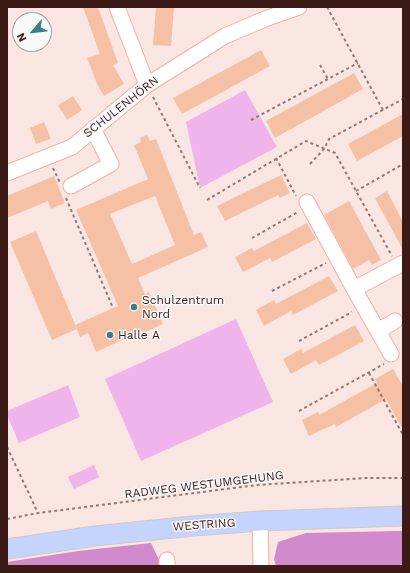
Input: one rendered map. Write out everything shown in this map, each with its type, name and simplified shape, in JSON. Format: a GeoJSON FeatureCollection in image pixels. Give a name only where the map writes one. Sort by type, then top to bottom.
{"type":"FeatureCollection","features":[{"type":"Feature","properties":{"kind":"main road","name":"WESTRING"},"geometry":{"type":"LineString","coordinates":[[7,549],[136,531],[260,521],[403,516]]}},
{"type":"Feature","properties":{"kind":"street"},"geometry":{"type":"LineString","coordinates":[[117,7],[147,85]]}},
{"type":"Feature","properties":{"kind":"street","name":"SCHULENHÖRN"},"geometry":{"type":"LineString","coordinates":[[7,173],[72,147],[147,85],[225,36],[265,19],[299,7]]}},
{"type":"Feature","properties":{"kind":"street"},"geometry":{"type":"LineString","coordinates":[[66,188],[110,164],[93,129]]}},
{"type":"Feature","properties":{"kind":"street"},"geometry":{"type":"LineString","coordinates":[[308,204],[378,331],[390,358]]}},
{"type":"Feature","properties":{"kind":"street"},"geometry":{"type":"LineString","coordinates":[[354,289],[400,264]]}},
{"type":"Feature","properties":{"kind":"street"},"geometry":{"type":"LineString","coordinates":[[378,331],[395,321]]}},
{"type":"Feature","properties":{"kind":"street"},"geometry":{"type":"LineString","coordinates":[[260,521],[261,566]]}},
{"type":"Feature","properties":{"kind":"path"},"geometry":{"type":"LineString","coordinates":[[328,7],[384,110]]}},
{"type":"Feature","properties":{"kind":"path"},"geometry":{"type":"LineString","coordinates":[[251,120],[358,63]]}},
{"type":"Feature","properties":{"kind":"path"},"geometry":{"type":"LineString","coordinates":[[320,66],[328,79]]}},
{"type":"Feature","properties":{"kind":"path"},"geometry":{"type":"LineString","coordinates":[[147,85],[200,188]]}},
{"type":"Feature","properties":{"kind":"path"},"geometry":{"type":"LineString","coordinates":[[310,164],[324,149],[329,139],[403,99]]}},
{"type":"Feature","properties":{"kind":"path"},"geometry":{"type":"LineString","coordinates":[[207,200],[306,141],[336,153],[356,191],[400,264]]}},
{"type":"Feature","properties":{"kind":"path"},"geometry":{"type":"LineString","coordinates":[[48,156],[66,188],[113,308]]}},
{"type":"Feature","properties":{"kind":"path"},"geometry":{"type":"LineString","coordinates":[[276,158],[298,200],[308,204]]}},
{"type":"Feature","properties":{"kind":"path"},"geometry":{"type":"LineString","coordinates":[[356,191],[403,164]]}},
{"type":"Feature","properties":{"kind":"path"},"geometry":{"type":"LineString","coordinates":[[252,238],[308,204]]}},
{"type":"Feature","properties":{"kind":"path"},"geometry":{"type":"LineString","coordinates":[[272,291],[337,256]]}},
{"type":"Feature","properties":{"kind":"path"},"geometry":{"type":"LineString","coordinates":[[299,341],[364,306]]}},
{"type":"Feature","properties":{"kind":"path"},"geometry":{"type":"LineString","coordinates":[[298,411],[368,373],[390,358]]}},
{"type":"Feature","properties":{"kind":"path"},"geometry":{"type":"LineString","coordinates":[[368,373],[403,435]]}},
{"type":"Feature","properties":{"kind":"path"},"geometry":{"type":"LineString","coordinates":[[7,447],[38,513]]}},
{"type":"Feature","properties":{"kind":"path","name":"RADWEG WESTUMGEHUNG"},"geometry":{"type":"LineString","coordinates":[[7,519],[38,513],[257,486],[366,478],[403,478]]}},
{"type":"Feature","properties":{"kind":"shaded area"},"geometry":{"type":"Polygon","coordinates":[[[245,90],[277,147],[200,188],[186,122],[245,90]]]}},
{"type":"Feature","properties":{"kind":"shaded area"},"geometry":{"type":"Polygon","coordinates":[[[236,319],[273,402],[141,461],[105,379],[236,319]]]}},
{"type":"Feature","properties":{"kind":"shaded area"},"geometry":{"type":"Polygon","coordinates":[[[68,385],[80,417],[19,443],[7,415],[7,411],[68,385]]]}},
{"type":"Feature","properties":{"kind":"shaded area"},"geometry":{"type":"Polygon","coordinates":[[[94,465],[99,477],[74,489],[68,477],[94,465]]]}},
{"type":"Feature","properties":{"kind":"shaded area"},"geometry":{"type":"Polygon","coordinates":[[[403,531],[403,566],[276,566],[274,559],[278,542],[306,533],[403,531]]]}},
{"type":"Feature","properties":{"kind":"shaded area"},"geometry":{"type":"Polygon","coordinates":[[[151,543],[162,566],[7,566],[7,562],[78,551],[151,543]]]}},
{"type":"Feature","properties":{"kind":"building"},"geometry":{"type":"Polygon","coordinates":[[[83,7],[98,7],[118,63],[113,65],[124,84],[104,96],[97,84],[87,58],[100,54],[83,7]]]}},
{"type":"Feature","properties":{"kind":"building"},"geometry":{"type":"Polygon","coordinates":[[[156,7],[174,7],[171,46],[153,45],[156,7]]]}},
{"type":"Feature","properties":{"kind":"building"},"geometry":{"type":"Polygon","coordinates":[[[261,50],[270,66],[182,114],[173,98],[261,50]]]}},
{"type":"Feature","properties":{"kind":"building"},"geometry":{"type":"Polygon","coordinates":[[[354,73],[363,89],[275,138],[266,121],[354,73]]]}},
{"type":"Feature","properties":{"kind":"building"},"geometry":{"type":"Polygon","coordinates":[[[73,96],[82,110],[67,120],[58,105],[73,96]]]}},
{"type":"Feature","properties":{"kind":"building"},"geometry":{"type":"Polygon","coordinates":[[[403,114],[403,136],[357,161],[348,144],[403,114]]]}},
{"type":"Feature","properties":{"kind":"building"},"geometry":{"type":"Polygon","coordinates":[[[44,122],[51,139],[36,144],[30,128],[44,122]]]}},
{"type":"Feature","properties":{"kind":"building"},"geometry":{"type":"Polygon","coordinates":[[[147,135],[150,141],[156,139],[194,235],[201,232],[208,247],[138,278],[145,294],[149,292],[163,324],[145,332],[144,330],[96,352],[88,333],[80,337],[75,325],[118,306],[76,210],[148,179],[134,145],[141,142],[140,138],[147,135]],[[155,196],[110,214],[132,264],[175,245],[155,196]]]}},
{"type":"Feature","properties":{"kind":"building"},"geometry":{"type":"Polygon","coordinates":[[[281,175],[290,193],[280,198],[278,195],[225,221],[217,206],[281,175]]]}},
{"type":"Feature","properties":{"kind":"building"},"geometry":{"type":"Polygon","coordinates":[[[54,176],[65,203],[51,209],[48,201],[7,218],[7,196],[54,176]]]}},
{"type":"Feature","properties":{"kind":"building"},"geometry":{"type":"Polygon","coordinates":[[[387,191],[403,222],[403,250],[375,198],[387,191]]]}},
{"type":"Feature","properties":{"kind":"building"},"geometry":{"type":"Polygon","coordinates":[[[349,201],[381,260],[372,265],[369,260],[353,269],[324,215],[349,201]]]}},
{"type":"Feature","properties":{"kind":"building"},"geometry":{"type":"Polygon","coordinates":[[[307,223],[316,239],[272,262],[270,258],[243,272],[235,257],[252,248],[254,251],[307,223]]]}},
{"type":"Feature","properties":{"kind":"building"},"geometry":{"type":"Polygon","coordinates":[[[36,231],[77,329],[52,340],[10,242],[36,231]]]}},
{"type":"Feature","properties":{"kind":"building"},"geometry":{"type":"Polygon","coordinates":[[[329,276],[338,291],[293,315],[291,311],[264,326],[256,310],[274,300],[276,304],[329,276]]]}},
{"type":"Feature","properties":{"kind":"building"},"geometry":{"type":"Polygon","coordinates":[[[355,325],[364,341],[319,365],[316,360],[291,374],[283,359],[301,349],[303,353],[355,325]]]}},
{"type":"Feature","properties":{"kind":"building"},"geometry":{"type":"Polygon","coordinates":[[[393,369],[403,386],[403,430],[386,399],[336,427],[335,424],[309,436],[302,420],[318,412],[319,415],[377,383],[375,379],[393,369]]]}},
{"type":"Feature","properties":{"kind":"place","name":"Schulzentrum Nord"},"geometry":{"type":"Point","coordinates":[134,307]}},
{"type":"Feature","properties":{"kind":"place","name":"Halle A"},"geometry":{"type":"Point","coordinates":[110,335]}}]}
